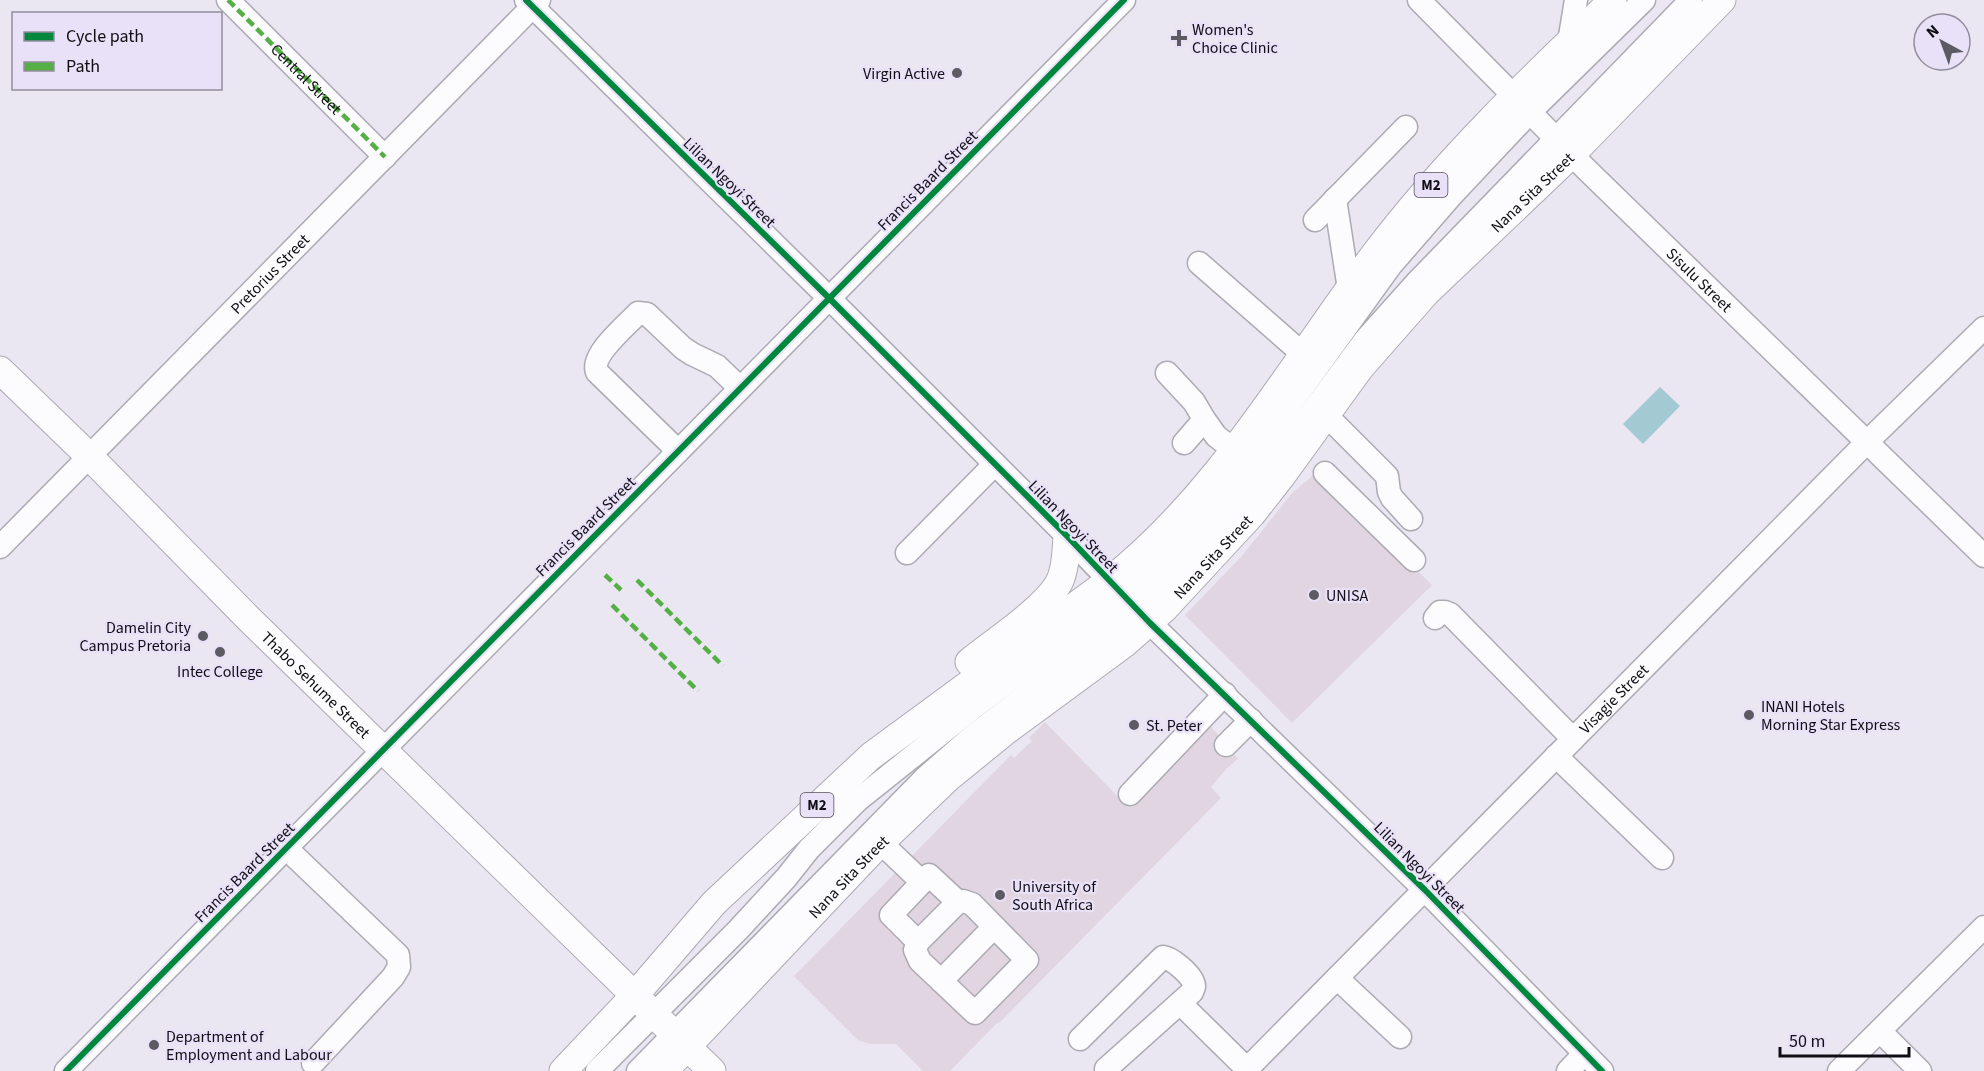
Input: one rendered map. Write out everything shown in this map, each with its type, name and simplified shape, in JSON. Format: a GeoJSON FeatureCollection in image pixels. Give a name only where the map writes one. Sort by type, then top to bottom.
{"type":"FeatureCollection","features":[{"type":"Feature","properties":{"kind":"main road","name":"Nana Sita Street"},"geometry":{"type":"LineString","coordinates":[[664,1071],[681,1041],[880,842],[972,757],[1129,602],[1127,567],[1180,516],[1205,488],[1304,355],[1349,289],[1434,180],[1522,104],[1569,42],[1613,0]]}},
{"type":"Feature","properties":{"kind":"main road","name":"Nana Sita Street"},"geometry":{"type":"LineString","coordinates":[[563,1071],[635,995],[714,903],[871,756],[1129,602],[1252,514],[1379,345],[1426,293],[1564,146],[1722,0]]}},
{"type":"Feature","properties":{"kind":"main road","name":"Thabo Sehume Street"},"geometry":{"type":"LineString","coordinates":[[0,370],[90,457],[249,619],[712,1071]]}},
{"type":"Feature","properties":{"kind":"main road"},"geometry":{"type":"LineString","coordinates":[[871,756],[899,724],[946,679],[1033,611],[1053,592],[1061,579],[1065,566],[1067,536]]}},
{"type":"Feature","properties":{"kind":"street","name":"Central Street"},"geometry":{"type":"LineString","coordinates":[[228,0],[386,157]]}},
{"type":"Feature","properties":{"kind":"street","name":"Francis Baard Street"},"geometry":{"type":"LineString","coordinates":[[66,1071],[1124,0]]}},
{"type":"Feature","properties":{"kind":"street","name":"Sisulu Street"},"geometry":{"type":"LineString","coordinates":[[1419,0],[1564,146],[1984,556]]}},
{"type":"Feature","properties":{"kind":"street"},"geometry":{"type":"LineString","coordinates":[[1569,42],[1576,0]]}},
{"type":"Feature","properties":{"kind":"street"},"geometry":{"type":"LineString","coordinates":[[638,1071],[681,1041],[926,777],[974,735],[1112,630],[1129,602],[1192,530],[1290,405],[1391,265],[1451,196],[1522,104],[1644,0]]}},
{"type":"Feature","properties":{"kind":"street"},"geometry":{"type":"LineString","coordinates":[[597,1071],[738,930],[816,842],[858,800],[964,715],[1097,616],[1129,602],[1192,553],[1308,417],[1365,340],[1416,283],[1564,146],[1690,0]]}},
{"type":"Feature","properties":{"kind":"street","name":"Pretorius Street"},"geometry":{"type":"LineString","coordinates":[[0,547],[386,157],[532,2]]}},
{"type":"Feature","properties":{"kind":"street","name":"Lilian Ngoyi Street"},"geometry":{"type":"LineString","coordinates":[[532,2],[1067,536],[1129,602],[1425,890],[1602,1071]]}},
{"type":"Feature","properties":{"kind":"street"},"geometry":{"type":"LineString","coordinates":[[1315,220],[1406,127]]}},
{"type":"Feature","properties":{"kind":"street"},"geometry":{"type":"LineString","coordinates":[[1335,199],[1349,289]]}},
{"type":"Feature","properties":{"kind":"street"},"geometry":{"type":"LineString","coordinates":[[1199,263],[1304,355]]}},
{"type":"Feature","properties":{"kind":"street"},"geometry":{"type":"LineString","coordinates":[[678,451],[594,367],[596,360],[622,329],[638,313],[643,312],[683,348],[717,366],[740,388]]}},
{"type":"Feature","properties":{"kind":"street","name":"Visagie Street"},"geometry":{"type":"LineString","coordinates":[[1246,1070],[1866,443],[1984,328]]}},
{"type":"Feature","properties":{"kind":"street"},"geometry":{"type":"LineString","coordinates":[[1167,373],[1194,402],[1216,436],[1234,450]]}},
{"type":"Feature","properties":{"kind":"street"},"geometry":{"type":"LineString","coordinates":[[1326,415],[1387,476],[1392,498],[1411,519]]}},
{"type":"Feature","properties":{"kind":"street"},"geometry":{"type":"LineString","coordinates":[[1184,443],[1204,420]]}},
{"type":"Feature","properties":{"kind":"street"},"geometry":{"type":"LineString","coordinates":[[907,553],[995,465]]}},
{"type":"Feature","properties":{"kind":"street"},"geometry":{"type":"LineString","coordinates":[[1324,473],[1414,560]]}},
{"type":"Feature","properties":{"kind":"street"},"geometry":{"type":"LineString","coordinates":[[1373,520],[1392,498]]}},
{"type":"Feature","properties":{"kind":"street"},"geometry":{"type":"LineString","coordinates":[[1435,618],[1440,612],[1450,614],[1573,739]]}},
{"type":"Feature","properties":{"kind":"street"},"geometry":{"type":"LineString","coordinates":[[1130,794],[1225,694]]}},
{"type":"Feature","properties":{"kind":"street"},"geometry":{"type":"LineString","coordinates":[[1226,745],[1251,720]]}},
{"type":"Feature","properties":{"kind":"street"},"geometry":{"type":"LineString","coordinates":[[1556,756],[1662,858]]}},
{"type":"Feature","properties":{"kind":"street"},"geometry":{"type":"LineString","coordinates":[[880,842],[922,882]]}},
{"type":"Feature","properties":{"kind":"street"},"geometry":{"type":"LineString","coordinates":[[286,848],[398,955],[399,967],[393,977],[313,1063]]}},
{"type":"Feature","properties":{"kind":"street"},"geometry":{"type":"LineString","coordinates":[[918,942],[891,915],[929,875],[958,902]]}},
{"type":"Feature","properties":{"kind":"street"},"geometry":{"type":"LineString","coordinates":[[958,902],[972,904],[994,927],[1027,960],[975,1013],[916,955],[915,950],[918,942],[958,902]]}},
{"type":"Feature","properties":{"kind":"street"},"geometry":{"type":"LineString","coordinates":[[941,981],[994,927]]}},
{"type":"Feature","properties":{"kind":"street"},"geometry":{"type":"LineString","coordinates":[[1839,1071],[1984,927]]}},
{"type":"Feature","properties":{"kind":"street"},"geometry":{"type":"LineString","coordinates":[[1080,1039],[1163,957],[1169,958],[1192,980],[1194,986],[1192,992],[1106,1069]]}},
{"type":"Feature","properties":{"kind":"street"},"geometry":{"type":"LineString","coordinates":[[1337,978],[1400,1037]]}},
{"type":"Feature","properties":{"kind":"street"},"geometry":{"type":"LineString","coordinates":[[1180,1003],[1246,1070]]}},
{"type":"Feature","properties":{"kind":"street"},"geometry":{"type":"LineString","coordinates":[[1880,1030],[1920,1071]]}},
{"type":"Feature","properties":{"kind":"street"},"geometry":{"type":"LineString","coordinates":[[1568,1071],[1584,1054]]}},
{"type":"Feature","properties":{"kind":"shaded area","name":"UNISA"},"geometry":{"type":"Polygon","coordinates":[[[1317,472],[1432,585],[1292,723],[1185,615],[1242,556],[1292,493],[1317,472]]]}},
{"type":"Feature","properties":{"kind":"shaded area","name":"University of South Africa"},"geometry":{"type":"Polygon","coordinates":[[[1045,722],[1128,807],[1208,723],[1238,759],[1211,787],[1221,798],[999,1023],[950,1071],[923,1071],[896,1044],[870,1044],[858,1040],[794,976],[1011,755],[1014,758],[1032,741],[1029,738],[1045,722]]]}},
{"type":"Feature","properties":{"kind":"water"},"geometry":{"type":"Polygon","coordinates":[[[1660,387],[1680,406],[1643,444],[1623,424],[1660,387]]]}},
{"type":"Feature","properties":{"kind":"marked path"},"geometry":{"type":"LineString","coordinates":[[228,0],[385,157]]}},
{"type":"Feature","properties":{"kind":"marked path"},"geometry":{"type":"LineString","coordinates":[[605,575],[621,590]]}},
{"type":"Feature","properties":{"kind":"marked path"},"geometry":{"type":"LineString","coordinates":[[637,580],[723,666]]}},
{"type":"Feature","properties":{"kind":"marked path"},"geometry":{"type":"LineString","coordinates":[[612,605],[698,691]]}},
{"type":"Feature","properties":{"kind":"cycle path"},"geometry":{"type":"LineString","coordinates":[[526,0],[830,299],[1067,536],[1150,623],[1425,890],[1602,1071]]}},
{"type":"Feature","properties":{"kind":"cycle path"},"geometry":{"type":"LineString","coordinates":[[66,1071],[1124,0]]}},
{"type":"Feature","properties":{"kind":"place","name":"Women's Choice Clinic"},"geometry":{"type":"Point","coordinates":[1179,38]}},
{"type":"Feature","properties":{"kind":"place","name":"Virgin Active"},"geometry":{"type":"Point","coordinates":[957,73]}},
{"type":"Feature","properties":{"kind":"place","name":"UNISA"},"geometry":{"type":"Point","coordinates":[1314,595]}},
{"type":"Feature","properties":{"kind":"place","name":"Damelin City Campus Pretoria"},"geometry":{"type":"Point","coordinates":[203,636]}},
{"type":"Feature","properties":{"kind":"place","name":"Intec College"},"geometry":{"type":"Point","coordinates":[220,652]}},
{"type":"Feature","properties":{"kind":"place","name":"INANI Hotels Morning Star Express"},"geometry":{"type":"Point","coordinates":[1749,715]}},
{"type":"Feature","properties":{"kind":"place","name":"St. Peter"},"geometry":{"type":"Point","coordinates":[1134,725]}},
{"type":"Feature","properties":{"kind":"place","name":"University of South Africa"},"geometry":{"type":"Point","coordinates":[1000,895]}},
{"type":"Feature","properties":{"kind":"place","name":"Department of Employment and Labour"},"geometry":{"type":"Point","coordinates":[154,1045]}}]}
